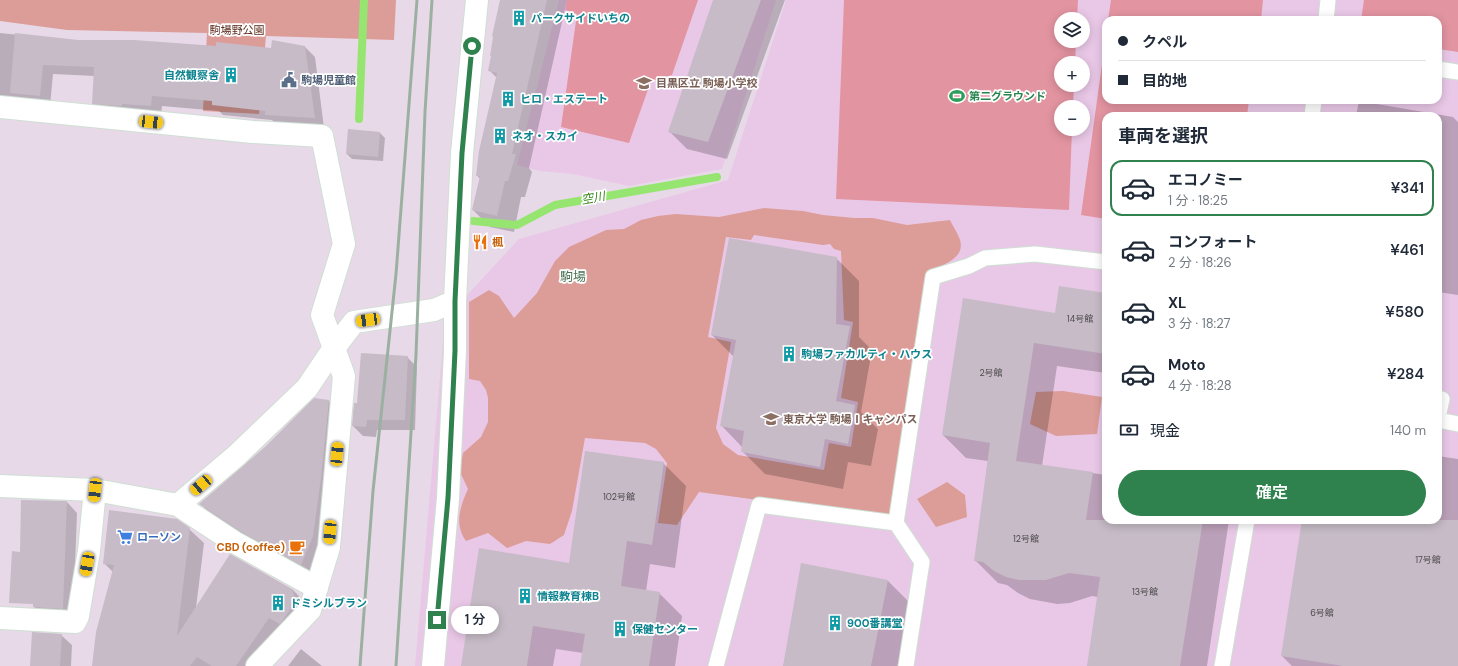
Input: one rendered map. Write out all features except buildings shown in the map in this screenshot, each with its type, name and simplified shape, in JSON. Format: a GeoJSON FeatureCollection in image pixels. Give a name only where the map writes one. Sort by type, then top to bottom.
{"type":"FeatureCollection","features":[{"type":"Feature","properties":{"kind":"street"},"geometry":{"type":"LineString","coordinates":[[433,666],[448,498],[462,153],[477,0]]}},
{"type":"Feature","properties":{"kind":"street"},"geometry":{"type":"LineString","coordinates":[[0,107],[254,132],[322,136],[344,244],[322,315],[344,376],[329,547],[310,610],[257,666]]}},
{"type":"Feature","properties":{"kind":"street"},"geometry":{"type":"LineString","coordinates":[[178,505],[236,456],[307,388],[334,348],[354,322],[434,310],[455,301]]}},
{"type":"Feature","properties":{"kind":"street"},"geometry":{"type":"LineString","coordinates":[[0,486],[95,490],[178,505],[234,542],[317,588]]}},
{"type":"Feature","properties":{"kind":"street"},"geometry":{"type":"LineString","coordinates":[[0,618],[74,622],[78,616],[89,551],[95,490]]}},
{"type":"Feature","properties":{"kind":"lane"},"geometry":{"type":"LineString","coordinates":[[1326,16],[1328,0]]}},
{"type":"Feature","properties":{"kind":"lane"},"geometry":{"type":"LineString","coordinates":[[1442,70],[1458,72]]}},
{"type":"Feature","properties":{"kind":"lane"},"geometry":{"type":"LineString","coordinates":[[906,666],[922,562],[896,523],[933,277],[969,266],[984,258],[1035,254],[1102,262]]}},
{"type":"Feature","properties":{"kind":"lane"},"geometry":{"type":"LineString","coordinates":[[1442,420],[1458,424]]}},
{"type":"Feature","properties":{"kind":"lane"},"geometry":{"type":"LineString","coordinates":[[716,666],[759,505],[896,523]]}},
{"type":"Feature","properties":{"kind":"lane"},"geometry":{"type":"LineString","coordinates":[[1222,666],[1246,524]]}},
{"type":"Feature","properties":{"kind":"shaded area","name":"目黒区立 駒場小学校"},"geometry":{"type":"Polygon","coordinates":[[[559,0],[776,0],[722,169],[629,186],[573,174],[540,171],[517,165],[559,0]]]}},
{"type":"Feature","properties":{"kind":"shaded area"},"geometry":{"type":"Polygon","coordinates":[[[567,0],[698,0],[672,75],[651,81],[629,143],[561,127],[577,14],[565,10],[567,0]]]}},
{"type":"Feature","properties":{"kind":"shaded area","name":"東京大学 駒場Ⅰキャンパス"},"geometry":{"type":"Polygon","coordinates":[[[786,0],[1458,0],[1458,666],[415,666],[445,319],[519,239],[728,180],[786,0]]]}},
{"type":"Feature","properties":{"kind":"shaded area","name":"第二グラウンド"},"geometry":{"type":"Polygon","coordinates":[[[844,0],[1078,0],[1077,12],[1054,12],[1054,48],[1076,48],[1075,56],[1054,56],[1054,92],[1074,92],[1073,100],[1054,100],[1054,136],[1072,136],[1069,210],[836,199],[844,0]]]}},
{"type":"Feature","properties":{"kind":"shaded area"},"geometry":{"type":"Polygon","coordinates":[[[1111,0],[1263,0],[1261,16],[1109,16],[1111,0]]]}},
{"type":"Feature","properties":{"kind":"shaded area"},"geometry":{"type":"Polygon","coordinates":[[[1364,0],[1458,0],[1458,52],[1442,50],[1442,16],[1362,16],[1364,0]]]}},
{"type":"Feature","properties":{"kind":"shaded area"},"geometry":{"type":"Polygon","coordinates":[[[1102,65],[1102,104],[1248,104],[1248,112],[1102,112],[1102,218],[1081,215],[1102,65]]]}},
{"type":"Feature","properties":{"kind":"green space","name":"駒場野公園"},"geometry":{"type":"Polygon","coordinates":[[[0,0],[396,0],[394,40],[266,36],[259,114],[203,111],[207,33],[67,30],[0,21],[0,0]]]}},
{"type":"Feature","properties":{"kind":"green space"},"geometry":{"type":"Polygon","coordinates":[[[764,208],[803,211],[823,215],[854,218],[873,218],[907,225],[950,220],[959,237],[961,247],[956,257],[951,261],[928,272],[892,518],[699,492],[677,525],[658,523],[667,463],[656,449],[645,443],[585,438],[572,511],[564,535],[550,544],[526,541],[507,548],[488,533],[466,541],[462,535],[459,522],[461,509],[468,489],[460,472],[463,453],[481,437],[488,422],[488,398],[486,390],[480,381],[469,379],[469,302],[489,290],[499,296],[514,318],[537,293],[555,261],[569,247],[606,230],[624,229],[641,220],[658,216],[676,214],[719,217],[764,208]],[[754,235],[751,240],[726,237],[708,337],[731,342],[716,428],[723,444],[738,455],[824,470],[829,443],[851,447],[858,402],[841,398],[853,322],[844,320],[841,251],[834,249],[830,244],[823,245],[754,235]]]}},
{"type":"Feature","properties":{"kind":"green space"},"geometry":{"type":"Polygon","coordinates":[[[1063,391],[1102,397],[1097,434],[1056,436],[1030,424],[1036,392],[1063,391]]]}},
{"type":"Feature","properties":{"kind":"green space"},"geometry":{"type":"Polygon","coordinates":[[[947,482],[965,495],[967,517],[936,527],[917,499],[947,482]]]}},
{"type":"Feature","properties":{"kind":"waterway","name":"空川"},"geometry":{"type":"LineString","coordinates":[[359,119],[364,0]]}},
{"type":"Feature","properties":{"kind":"waterway","name":"空川"},"geometry":{"type":"LineString","coordinates":[[473,221],[517,225],[555,205],[717,177]]}},
{"type":"Feature","properties":{"kind":"railway"},"geometry":{"type":"LineString","coordinates":[[360,666],[373,491],[396,274],[417,0]]}},
{"type":"Feature","properties":{"kind":"railway"},"geometry":{"type":"LineString","coordinates":[[396,666],[416,355],[425,112],[432,0]]}},
{"type":"Feature","properties":{"kind":"place","name":"パークサイドいちの"},"geometry":{"type":"Point","coordinates":[519,18]}},
{"type":"Feature","properties":{"kind":"place","name":"自然観察舎"},"geometry":{"type":"Point","coordinates":[231,75]}},
{"type":"Feature","properties":{"kind":"place","name":"駒場児童館"},"geometry":{"type":"Point","coordinates":[289,80]}},
{"type":"Feature","properties":{"kind":"place","name":"目黒区立 駒場小学校"},"geometry":{"type":"Point","coordinates":[644,83]}},
{"type":"Feature","properties":{"kind":"place","name":"第二グラウンド"},"geometry":{"type":"Point","coordinates":[957,96]}},
{"type":"Feature","properties":{"kind":"place","name":"ヒロ・エステート"},"geometry":{"type":"Point","coordinates":[508,99]}},
{"type":"Feature","properties":{"kind":"place","name":"ネオ・スカイ"},"geometry":{"type":"Point","coordinates":[500,136]}},
{"type":"Feature","properties":{"kind":"place","name":"楓"},"geometry":{"type":"Point","coordinates":[480,242]}},
{"type":"Feature","properties":{"kind":"place","name":"駒場ファカルティ・ハウス"},"geometry":{"type":"Point","coordinates":[789,354]}},
{"type":"Feature","properties":{"kind":"place","name":"東京大学 駒場Ⅰキャンパス"},"geometry":{"type":"Point","coordinates":[771,419]}},
{"type":"Feature","properties":{"kind":"place","name":"ローソン"},"geometry":{"type":"Point","coordinates":[125,537]}},
{"type":"Feature","properties":{"kind":"place","name":"CBD (coffee)"},"geometry":{"type":"Point","coordinates":[297,547]}},
{"type":"Feature","properties":{"kind":"place","name":"情報教育棟B"},"geometry":{"type":"Point","coordinates":[525,596]}},
{"type":"Feature","properties":{"kind":"place","name":"ドミシルブラン"},"geometry":{"type":"Point","coordinates":[278,603]}},
{"type":"Feature","properties":{"kind":"place","name":"900番講堂"},"geometry":{"type":"Point","coordinates":[835,623]}},
{"type":"Feature","properties":{"kind":"place","name":"保健センター"},"geometry":{"type":"Point","coordinates":[620,629]}},
{"type":"Feature","properties":{"kind":"district","name":"駒場"},"geometry":{"type":"Point","coordinates":[573,276]}},
{"type":"Feature","properties":{"kind":"route"},"geometry":{"type":"LineString","coordinates":[[437,620],[448,498],[462,153],[472,46]]}}]}
